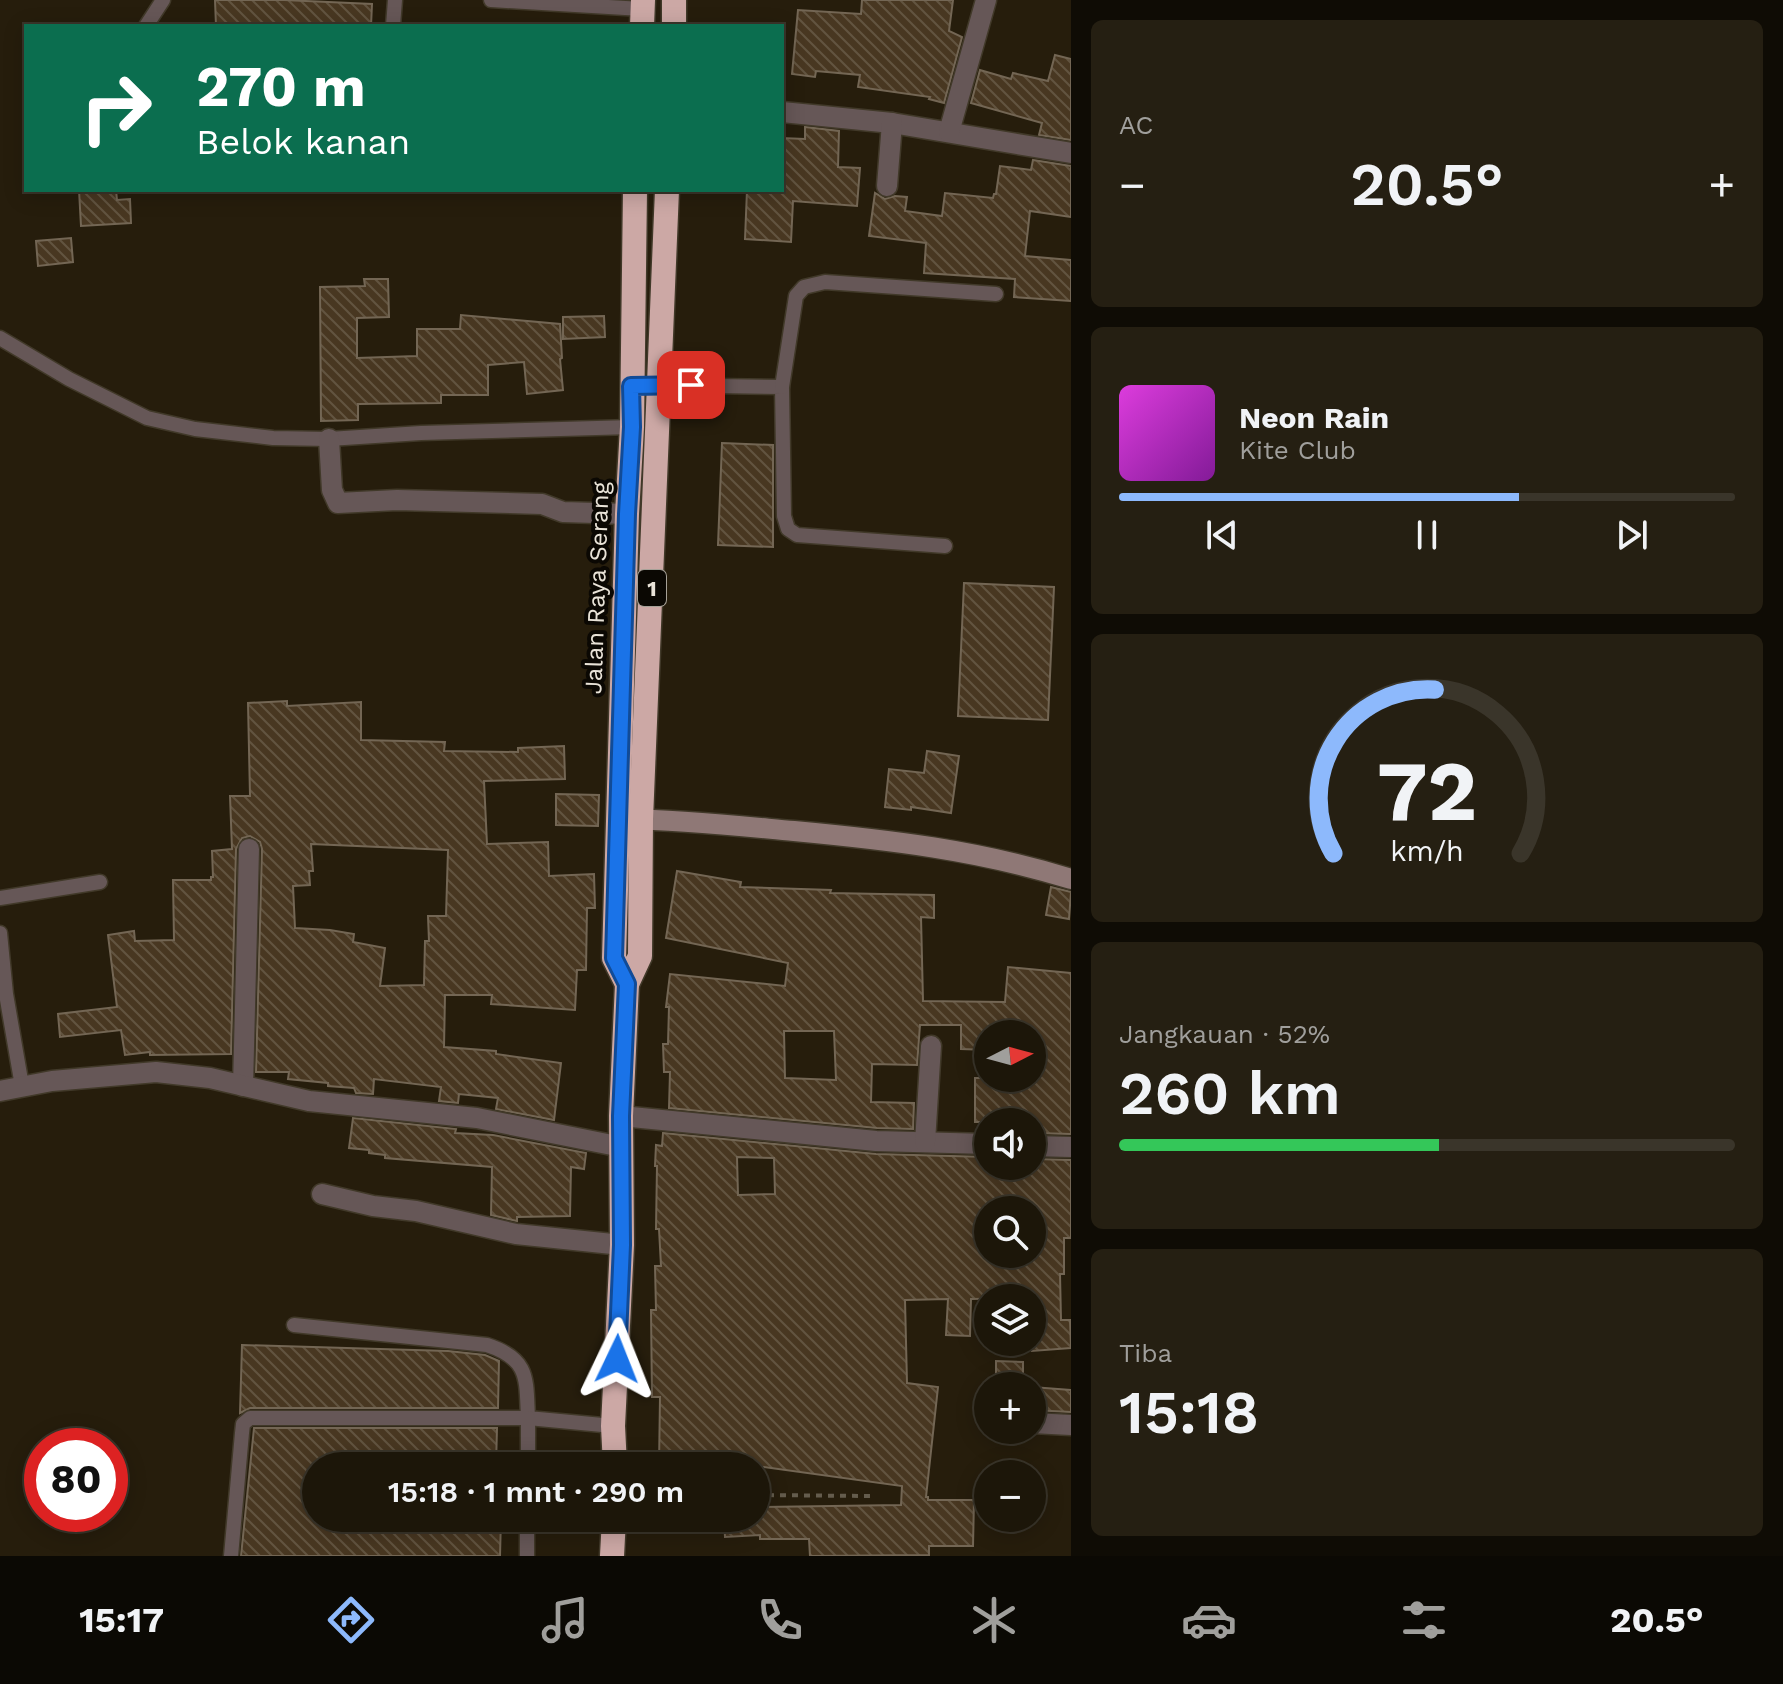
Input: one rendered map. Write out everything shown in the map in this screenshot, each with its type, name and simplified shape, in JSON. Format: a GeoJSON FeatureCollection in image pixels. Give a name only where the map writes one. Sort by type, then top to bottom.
{"type":"FeatureCollection","features":[{"type":"Feature","properties":{"kind":"highway"},"geometry":{"type":"LineString","coordinates":[[674,0],[674,24]]}},
{"type":"Feature","properties":{"kind":"highway","name":"Jalan Raya Serang"},"geometry":{"type":"LineString","coordinates":[[629,819],[627,514],[632,427],[635,192]]}},
{"type":"Feature","properties":{"kind":"highway","name":"Jalan Raya Serang"},"geometry":{"type":"LineString","coordinates":[[614,1452],[622,1245],[621,1116],[627,984],[614,958],[629,819],[661,385],[667,192]]}},
{"type":"Feature","properties":{"kind":"highway"},"geometry":{"type":"LineString","coordinates":[[612,1556],[613,1532]]}},
{"type":"Feature","properties":{"kind":"street"},"geometry":{"type":"LineString","coordinates":[[949,132],[986,0]]}},
{"type":"Feature","properties":{"kind":"street"},"geometry":{"type":"LineString","coordinates":[[784,112],[892,123],[1071,153]]}},
{"type":"Feature","properties":{"kind":"street"},"geometry":{"type":"LineString","coordinates":[[887,186],[892,123]]}},
{"type":"Feature","properties":{"kind":"street"},"geometry":{"type":"LineString","coordinates":[[329,439],[332,490],[338,503],[397,500],[542,504],[563,512],[627,514]]}},
{"type":"Feature","properties":{"kind":"street"},"geometry":{"type":"LineString","coordinates":[[629,819],[906,843],[977,853],[1071,879]]}},
{"type":"Feature","properties":{"kind":"street"},"geometry":{"type":"LineString","coordinates":[[243,1086],[249,849]]}},
{"type":"Feature","properties":{"kind":"street"},"geometry":{"type":"LineString","coordinates":[[925,1142],[931,1046]]}},
{"type":"Feature","properties":{"kind":"street"},"geometry":{"type":"LineString","coordinates":[[0,1091],[156,1072],[210,1078],[309,1101],[477,1118],[622,1147]]}},
{"type":"Feature","properties":{"kind":"street"},"geometry":{"type":"LineString","coordinates":[[621,1116],[876,1141],[974,1144]]}},
{"type":"Feature","properties":{"kind":"street"},"geometry":{"type":"LineString","coordinates":[[1046,1146],[1071,1147]]}},
{"type":"Feature","properties":{"kind":"street"},"geometry":{"type":"LineString","coordinates":[[322,1194],[516,1234],[622,1245]]}},
{"type":"Feature","properties":{"kind":"street"},"geometry":{"type":"LineString","coordinates":[[1046,1424],[1071,1425]]}},
{"type":"Feature","properties":{"kind":"lane"},"geometry":{"type":"LineString","coordinates":[[147,24],[163,0]]}},
{"type":"Feature","properties":{"kind":"lane"},"geometry":{"type":"LineString","coordinates":[[393,24],[395,0]]}},
{"type":"Feature","properties":{"kind":"lane"},"geometry":{"type":"LineString","coordinates":[[491,0],[642,12]]}},
{"type":"Feature","properties":{"kind":"lane"},"geometry":{"type":"LineString","coordinates":[[945,546],[797,535],[788,529],[784,516],[782,387],[796,296],[804,287],[825,282],[996,294]]}},
{"type":"Feature","properties":{"kind":"lane"},"geometry":{"type":"LineString","coordinates":[[0,338],[69,379],[147,418],[195,429],[273,438],[329,439],[632,427]]}},
{"type":"Feature","properties":{"kind":"lane"},"geometry":{"type":"LineString","coordinates":[[631,386],[782,387]]}},
{"type":"Feature","properties":{"kind":"lane"},"geometry":{"type":"LineString","coordinates":[[0,898],[100,882]]}},
{"type":"Feature","properties":{"kind":"lane"},"geometry":{"type":"LineString","coordinates":[[0,933],[6,994],[22,1086]]}},
{"type":"Feature","properties":{"kind":"lane"},"geometry":{"type":"LineString","coordinates":[[294,1325],[487,1345],[502,1350],[517,1360],[526,1381],[528,1452]]}},
{"type":"Feature","properties":{"kind":"lane"},"geometry":{"type":"LineString","coordinates":[[231,1556],[243,1424],[250,1418],[528,1418],[613,1426]]}},
{"type":"Feature","properties":{"kind":"lane"},"geometry":{"type":"LineString","coordinates":[[527,1532],[527,1556]]}},
{"type":"Feature","properties":{"kind":"path"},"geometry":{"type":"LineString","coordinates":[[770,1495],[871,1496]]}},
{"type":"Feature","properties":{"kind":"building"},"geometry":{"type":"Polygon","coordinates":[[[215,0],[372,4],[371,24],[216,24],[215,0]]]}},
{"type":"Feature","properties":{"kind":"building"},"geometry":{"type":"Polygon","coordinates":[[[862,0],[953,0],[949,31],[962,37],[944,103],[930,97],[858,87],[860,75],[816,71],[815,77],[792,74],[798,10],[861,14],[862,0]]]}},
{"type":"Feature","properties":{"kind":"building"},"geometry":{"type":"Polygon","coordinates":[[[1055,55],[1071,59],[1071,140],[1039,135],[1042,123],[971,103],[980,70],[1011,79],[1013,73],[1048,81],[1055,55]]]}},
{"type":"Feature","properties":{"kind":"building"},"geometry":{"type":"Polygon","coordinates":[[[805,127],[839,131],[838,167],[860,168],[857,206],[793,201],[791,242],[745,239],[747,192],[784,192],[784,138],[805,139],[805,127]]]}},
{"type":"Feature","properties":{"kind":"building"},"geometry":{"type":"Polygon","coordinates":[[[1033,160],[1071,166],[1071,217],[1030,211],[1025,256],[1071,260],[1071,301],[1014,297],[1015,279],[924,273],[926,243],[869,236],[875,193],[885,199],[907,197],[905,211],[942,216],[945,193],[993,198],[1000,166],[1031,170],[1033,160]]]}},
{"type":"Feature","properties":{"kind":"building"},"geometry":{"type":"Polygon","coordinates":[[[79,192],[116,192],[117,200],[130,199],[131,223],[81,226],[79,192]]]}},
{"type":"Feature","properties":{"kind":"building"},"geometry":{"type":"Polygon","coordinates":[[[71,238],[73,262],[38,266],[36,241],[71,238]]]}},
{"type":"Feature","properties":{"kind":"building"},"geometry":{"type":"Polygon","coordinates":[[[364,279],[388,279],[389,317],[357,318],[357,358],[417,356],[417,329],[460,329],[461,315],[560,324],[563,390],[527,394],[524,362],[488,365],[488,395],[441,395],[441,403],[358,404],[358,420],[321,421],[320,287],[365,286],[364,279]]]}},
{"type":"Feature","properties":{"kind":"building"},"geometry":{"type":"Polygon","coordinates":[[[604,316],[605,337],[563,339],[563,317],[604,316]]]}},
{"type":"Feature","properties":{"kind":"building"},"geometry":{"type":"Polygon","coordinates":[[[722,443],[773,445],[773,547],[718,545],[722,443]]]}},
{"type":"Feature","properties":{"kind":"building"},"geometry":{"type":"Polygon","coordinates":[[[964,583],[1054,587],[1048,720],[958,716],[964,583]]]}},
{"type":"Feature","properties":{"kind":"building"},"geometry":{"type":"Polygon","coordinates":[[[287,701],[287,706],[361,702],[361,740],[445,742],[444,751],[518,752],[518,748],[564,746],[565,779],[484,781],[487,844],[548,842],[549,876],[594,874],[595,908],[587,908],[586,970],[577,970],[575,1010],[491,1004],[492,995],[445,995],[444,1047],[496,1051],[496,1054],[561,1063],[554,1120],[496,1109],[498,1098],[459,1094],[458,1103],[439,1101],[441,1087],[374,1079],[373,1094],[356,1093],[354,1088],[288,1079],[289,1072],[256,1072],[262,849],[260,842],[250,836],[242,838],[236,849],[231,1054],[150,1055],[150,1052],[125,1055],[121,1030],[60,1037],[58,1014],[117,1007],[108,935],[134,931],[135,941],[174,940],[173,880],[211,880],[212,851],[232,849],[230,796],[250,796],[248,703],[287,701]],[[311,844],[313,871],[309,871],[310,885],[293,886],[295,928],[354,934],[353,942],[385,948],[380,986],[424,985],[425,941],[429,941],[428,916],[446,916],[448,850],[311,844]]]}},
{"type":"Feature","properties":{"kind":"building"},"geometry":{"type":"Polygon","coordinates":[[[927,751],[959,756],[951,813],[885,807],[889,769],[924,773],[927,751]]]}},
{"type":"Feature","properties":{"kind":"building"},"geometry":{"type":"Polygon","coordinates":[[[556,794],[599,795],[598,826],[556,825],[556,794]]]}},
{"type":"Feature","properties":{"kind":"building"},"geometry":{"type":"Polygon","coordinates":[[[677,871],[741,882],[740,887],[934,895],[934,918],[921,917],[923,1001],[1005,1002],[1008,967],[1071,973],[1071,1134],[1046,1133],[1046,1108],[975,1108],[975,1092],[1046,1092],[1046,1020],[974,1020],[974,1049],[961,1049],[961,1025],[920,1025],[917,1065],[872,1064],[871,1102],[914,1103],[913,1129],[669,1108],[670,1072],[664,1072],[663,1044],[668,1044],[669,1007],[666,1007],[670,974],[785,986],[788,963],[666,938],[677,871]],[[784,1031],[785,1078],[836,1080],[834,1031],[784,1031]]]}},
{"type":"Feature","properties":{"kind":"building"},"geometry":{"type":"Polygon","coordinates":[[[1051,887],[1071,892],[1069,919],[1046,915],[1051,887]]]}},
{"type":"Feature","properties":{"kind":"building"},"geometry":{"type":"Polygon","coordinates":[[[353,1118],[456,1129],[455,1133],[493,1135],[586,1153],[584,1169],[571,1167],[570,1216],[517,1217],[517,1221],[491,1215],[492,1167],[385,1158],[385,1155],[369,1153],[369,1150],[349,1148],[353,1118]]]}},
{"type":"Feature","properties":{"kind":"building"},"geometry":{"type":"Polygon","coordinates":[[[663,1133],[876,1154],[974,1157],[974,1180],[1046,1180],[1046,1159],[1071,1160],[1071,1238],[1064,1238],[1064,1274],[1060,1274],[1061,1320],[1070,1320],[1071,1348],[1046,1350],[1046,1284],[974,1284],[970,1336],[946,1335],[948,1299],[905,1300],[907,1383],[938,1387],[926,1497],[928,1500],[974,1500],[973,1546],[929,1546],[929,1555],[810,1556],[809,1539],[760,1539],[760,1535],[725,1537],[725,1532],[770,1532],[770,1507],[901,1505],[902,1486],[770,1468],[770,1452],[659,1452],[660,1397],[652,1397],[651,1310],[656,1310],[655,1266],[661,1266],[659,1229],[656,1229],[656,1145],[662,1146],[663,1133]],[[737,1157],[738,1195],[775,1194],[774,1158],[737,1157]]]}},
{"type":"Feature","properties":{"kind":"building"},"geometry":{"type":"Polygon","coordinates":[[[242,1345],[448,1351],[485,1355],[499,1361],[498,1408],[250,1408],[240,1413],[242,1345]]]}},
{"type":"Feature","properties":{"kind":"building"},"geometry":{"type":"Polygon","coordinates":[[[996,1361],[1023,1362],[1023,1372],[996,1372],[996,1361]]]}},
{"type":"Feature","properties":{"kind":"building"},"geometry":{"type":"Polygon","coordinates":[[[1046,1388],[1071,1390],[1071,1412],[1046,1411],[1046,1388]]]}},
{"type":"Feature","properties":{"kind":"building"},"geometry":{"type":"Polygon","coordinates":[[[254,1428],[497,1428],[496,1452],[302,1452],[302,1532],[501,1532],[500,1556],[241,1556],[254,1428]]]}},
{"type":"Feature","properties":{"kind":"route"},"geometry":{"type":"LineString","coordinates":[[617,1359],[622,1245],[621,1116],[627,984],[614,958],[631,386],[691,385]]}}]}
